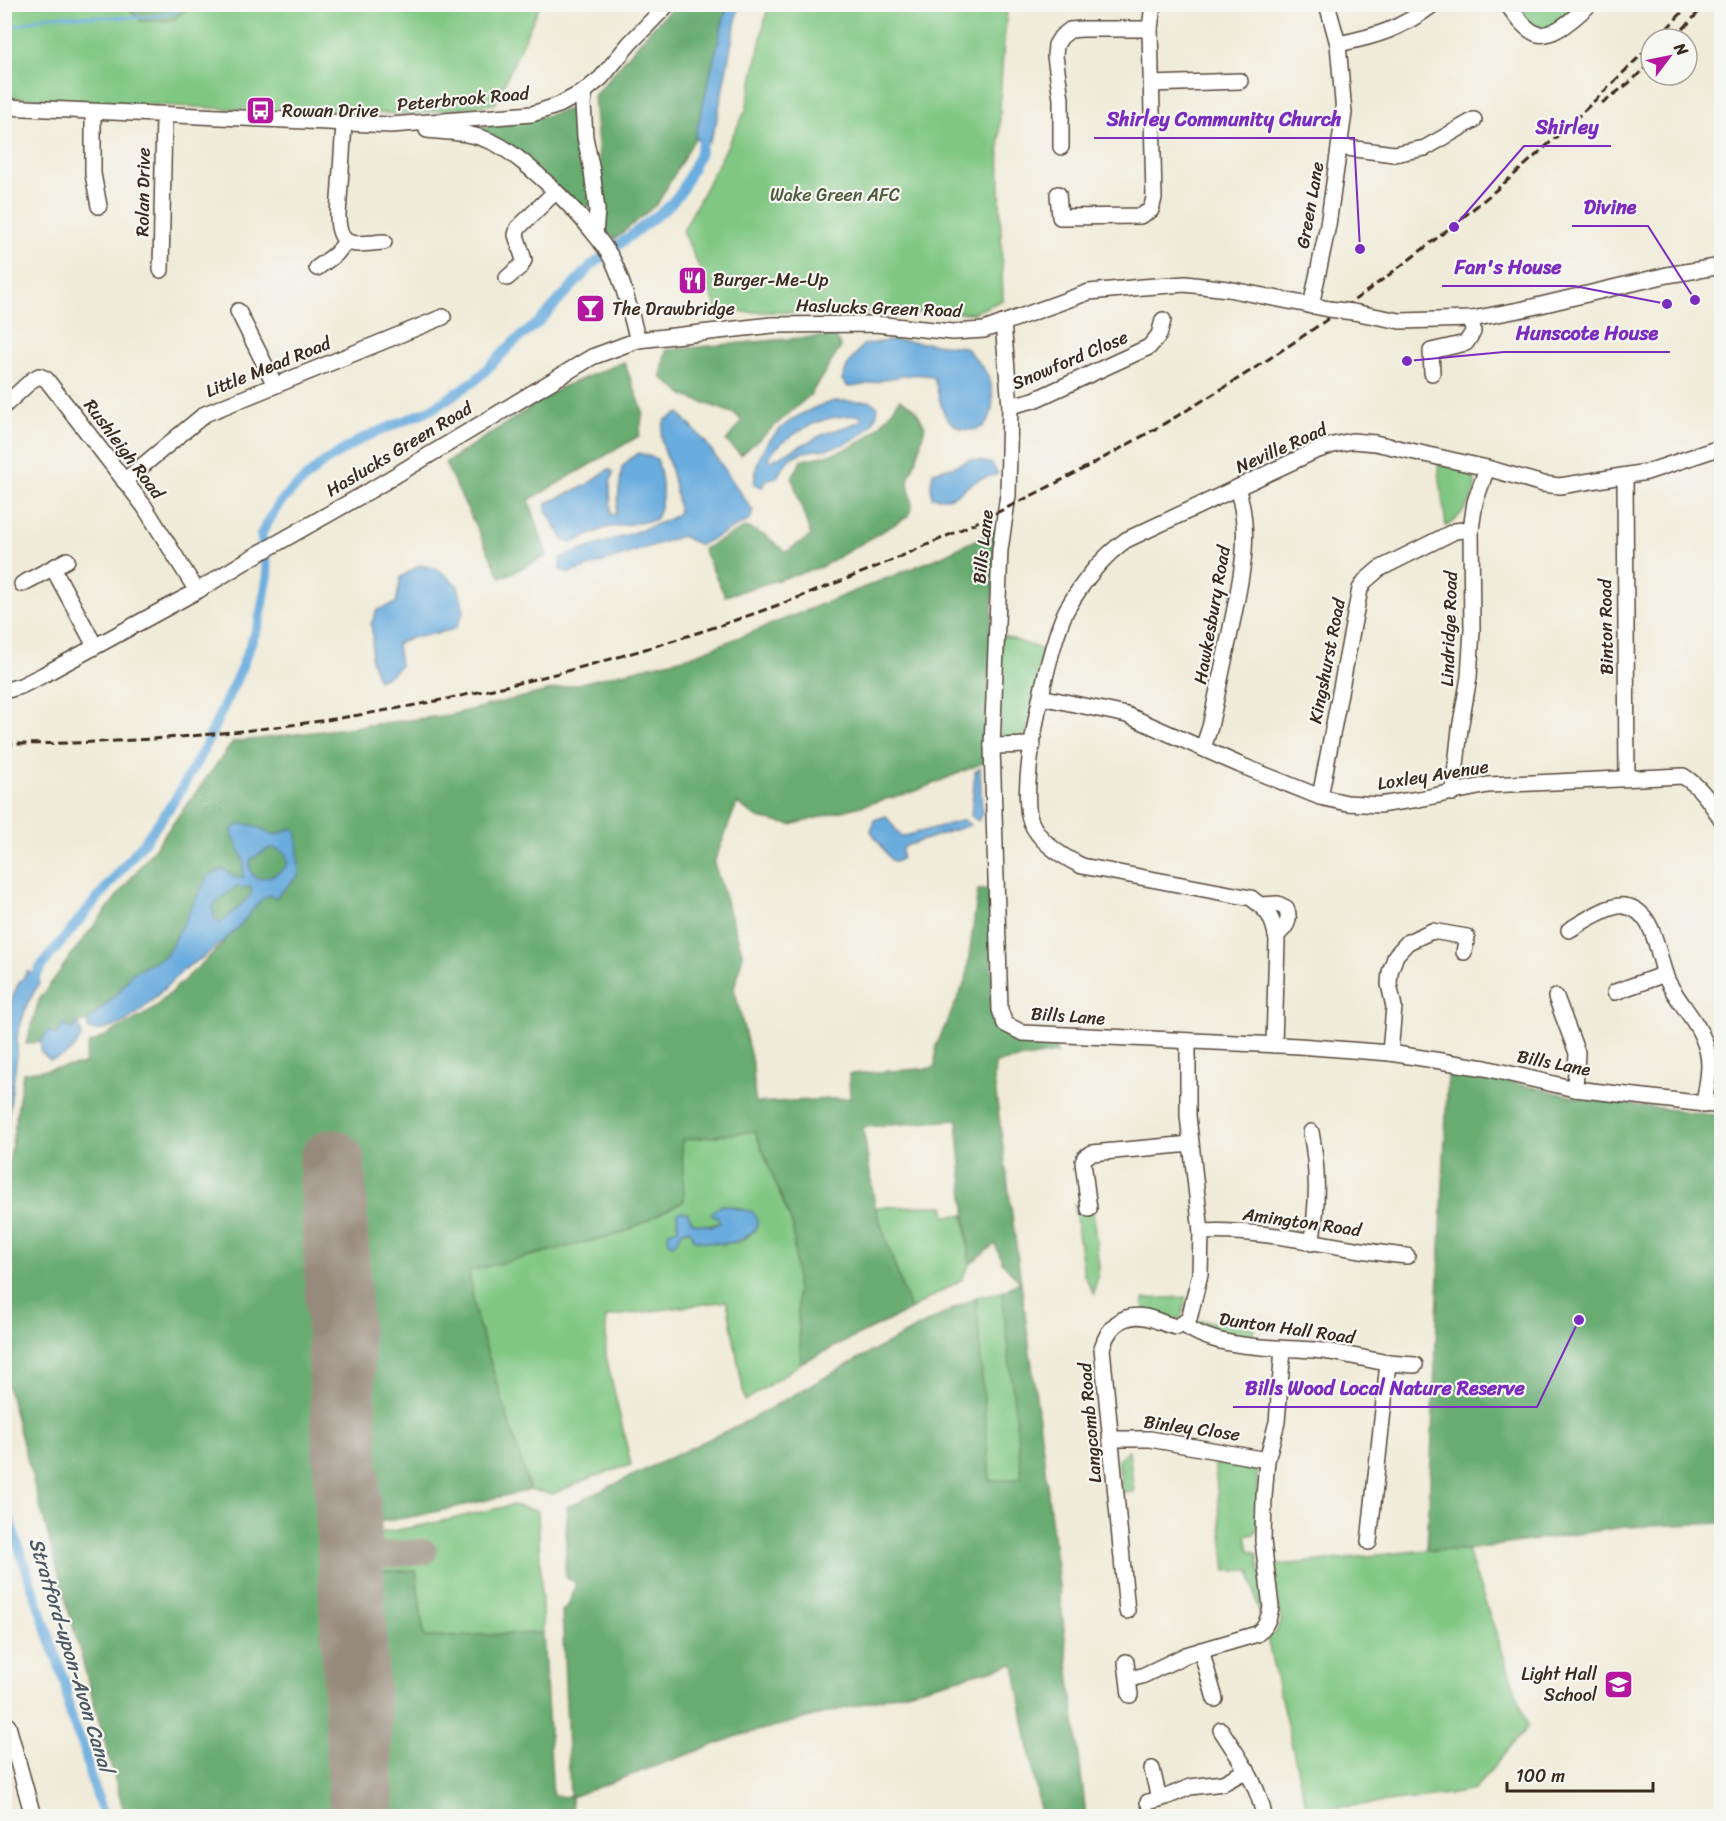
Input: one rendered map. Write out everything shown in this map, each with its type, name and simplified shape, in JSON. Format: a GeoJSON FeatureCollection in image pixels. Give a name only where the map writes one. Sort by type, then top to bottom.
{"type":"FeatureCollection","features":[{"type":"Feature","properties":{"kind":"street","name":"Peterbrook Road"},"geometry":{"type":"LineString","coordinates":[[4,107],[391,125],[532,114],[559,105],[585,91],[601,78],[630,43],[668,4]]}},
{"type":"Feature","properties":{"kind":"street"},"geometry":{"type":"LineString","coordinates":[[1058,194],[1060,217],[1140,216],[1151,210],[1154,198],[1150,29],[1153,4]]}},
{"type":"Feature","properties":{"kind":"street","name":"Green Lane"},"geometry":{"type":"LineString","coordinates":[[1311,306],[1328,225],[1344,113],[1338,44],[1327,4]]}},
{"type":"Feature","properties":{"kind":"street"},"geometry":{"type":"LineString","coordinates":[[1338,44],[1393,30],[1434,4]]}},
{"type":"Feature","properties":{"kind":"street"},"geometry":{"type":"LineString","coordinates":[[1507,4],[1532,32],[1541,35],[1554,33],[1590,4]]}},
{"type":"Feature","properties":{"kind":"street"},"geometry":{"type":"LineString","coordinates":[[1061,147],[1061,99],[1055,56],[1056,45],[1062,37],[1070,30],[1150,29]]}},
{"type":"Feature","properties":{"kind":"street"},"geometry":{"type":"LineString","coordinates":[[1151,84],[1231,76]]}},
{"type":"Feature","properties":{"kind":"street"},"geometry":{"type":"LineString","coordinates":[[585,91],[583,104],[585,137],[597,210],[595,234]]}},
{"type":"Feature","properties":{"kind":"street"},"geometry":{"type":"LineString","coordinates":[[93,112],[93,174],[99,206]]}},
{"type":"Feature","properties":{"kind":"street","name":"Rolan Drive"},"geometry":{"type":"LineString","coordinates":[[161,270],[164,115]]}},
{"type":"Feature","properties":{"kind":"street"},"geometry":{"type":"LineString","coordinates":[[1340,147],[1394,154],[1425,148],[1474,120]]}},
{"type":"Feature","properties":{"kind":"street"},"geometry":{"type":"LineString","coordinates":[[344,124],[338,228],[341,236],[351,244],[384,242]]}},
{"type":"Feature","properties":{"kind":"street"},"geometry":{"type":"LineString","coordinates":[[391,125],[468,133],[492,141],[509,151],[555,192],[595,234],[607,252],[638,340]]}},
{"type":"Feature","properties":{"kind":"street"},"geometry":{"type":"LineString","coordinates":[[507,278],[521,266],[524,260],[516,235],[518,228],[555,192]]}},
{"type":"Feature","properties":{"kind":"street"},"geometry":{"type":"LineString","coordinates":[[317,269],[336,254],[346,242]]}},
{"type":"Feature","properties":{"kind":"street","name":"Haslucks Green Road"},"geometry":{"type":"LineString","coordinates":[[4,691],[21,686],[43,675],[197,591],[592,357],[638,340],[772,325],[875,324],[953,332],[984,330],[1089,292],[1185,284],[1228,289],[1400,321],[1472,319],[1667,275],[1722,266]]}},
{"type":"Feature","properties":{"kind":"street"},"geometry":{"type":"LineString","coordinates":[[238,310],[275,385]]}},
{"type":"Feature","properties":{"kind":"street","name":"Little Mead Road"},"geometry":{"type":"LineString","coordinates":[[124,481],[205,414],[443,318]]}},
{"type":"Feature","properties":{"kind":"street","name":"Snowford Close"},"geometry":{"type":"LineString","coordinates":[[1010,406],[1034,400],[1149,347],[1159,335],[1163,319]]}},
{"type":"Feature","properties":{"kind":"street"},"geometry":{"type":"LineString","coordinates":[[1432,373],[1431,351],[1466,343],[1473,332],[1472,319]]}},
{"type":"Feature","properties":{"kind":"street","name":"Bills Lane"},"geometry":{"type":"LineString","coordinates":[[1003,323],[1010,406],[1008,495],[1000,550],[992,746],[1000,1011],[1005,1024],[1023,1033],[1390,1053],[1485,1068],[1575,1089],[1722,1106]]}},
{"type":"Feature","properties":{"kind":"street","name":"Rushleigh Road"},"geometry":{"type":"LineString","coordinates":[[4,406],[39,375],[46,379],[144,506],[197,591]]}},
{"type":"Feature","properties":{"kind":"street","name":"Neville Road"},"geometry":{"type":"LineString","coordinates":[[1274,1045],[1276,936],[1274,923],[1261,905],[1251,898],[1082,866],[1065,858],[1051,847],[1031,822],[1027,798],[1033,745],[1041,697],[1056,635],[1067,609],[1104,557],[1126,540],[1313,452],[1352,441],[1375,443],[1487,468],[1543,484],[1560,486],[1647,472],[1722,447]]}},
{"type":"Feature","properties":{"kind":"street","name":"Lindridge Road"},"geometry":{"type":"LineString","coordinates":[[1453,793],[1460,729],[1470,677],[1471,530],[1475,502],[1487,468]]}},
{"type":"Feature","properties":{"kind":"street","name":"Binton Road"},"geometry":{"type":"LineString","coordinates":[[1624,476],[1627,778]]}},
{"type":"Feature","properties":{"kind":"street","name":"Hawkesbury Road"},"geometry":{"type":"LineString","coordinates":[[1203,748],[1210,727],[1242,577],[1245,537],[1243,507],[1238,489]]}},
{"type":"Feature","properties":{"kind":"street","name":"Kingshurst Road"},"geometry":{"type":"LineString","coordinates":[[1320,797],[1360,590],[1365,580],[1379,569],[1455,531],[1471,530]]}},
{"type":"Feature","properties":{"kind":"street"},"geometry":{"type":"LineString","coordinates":[[22,584],[67,560]]}},
{"type":"Feature","properties":{"kind":"street"},"geometry":{"type":"LineString","coordinates":[[53,568],[95,646]]}},
{"type":"Feature","properties":{"kind":"street","name":"Loxley Avenue"},"geometry":{"type":"LineString","coordinates":[[1041,697],[1127,715],[1240,765],[1320,797],[1347,803],[1379,804],[1453,793],[1488,785],[1683,776],[1694,783],[1704,794],[1722,819]]}},
{"type":"Feature","properties":{"kind":"street"},"geometry":{"type":"LineString","coordinates":[[992,746],[1033,745]]}},
{"type":"Feature","properties":{"kind":"street"},"geometry":{"type":"LineString","coordinates":[[1569,930],[1595,923],[1609,908],[1623,905],[1642,916],[1656,938],[1665,974],[1677,997],[1696,1023],[1707,1048],[1708,1067],[1704,1105]]}},
{"type":"Feature","properties":{"kind":"street"},"geometry":{"type":"LineString","coordinates":[[1390,1053],[1394,1007],[1389,984],[1395,955],[1408,942],[1432,931],[1467,937],[1464,952]]}},
{"type":"Feature","properties":{"kind":"street"},"geometry":{"type":"LineString","coordinates":[[1615,992],[1630,979],[1665,974]]}},
{"type":"Feature","properties":{"kind":"street"},"geometry":{"type":"LineString","coordinates":[[1556,997],[1577,1053],[1575,1089]]}},
{"type":"Feature","properties":{"kind":"street"},"geometry":{"type":"LineString","coordinates":[[1183,1324],[1189,1319],[1200,1274],[1201,1232],[1188,1116],[1188,1041]]}},
{"type":"Feature","properties":{"kind":"street"},"geometry":{"type":"LineString","coordinates":[[1311,1243],[1315,1221],[1318,1140]]}},
{"type":"Feature","properties":{"kind":"street"},"geometry":{"type":"LineString","coordinates":[[1084,1202],[1083,1162],[1085,1156],[1092,1153],[1191,1144]]}},
{"type":"Feature","properties":{"kind":"street","name":"Amington Road"},"geometry":{"type":"LineString","coordinates":[[1201,1232],[1225,1230],[1311,1243],[1400,1251]]}},
{"type":"Feature","properties":{"kind":"street","name":"Langcomb Road"},"geometry":{"type":"LineString","coordinates":[[1127,1611],[1133,1594],[1111,1439],[1102,1348],[1107,1334],[1123,1319],[1135,1316],[1146,1317],[1177,1327],[1183,1324]]}},
{"type":"Feature","properties":{"kind":"street","name":"Dunton Hall Road"},"geometry":{"type":"LineString","coordinates":[[1183,1324],[1208,1337],[1238,1344],[1317,1350],[1388,1363],[1415,1365]]}},
{"type":"Feature","properties":{"kind":"street"},"geometry":{"type":"LineString","coordinates":[[1129,1679],[1142,1676],[1186,1655],[1257,1634],[1263,1629],[1269,1617],[1271,1607],[1257,1542],[1267,1460],[1277,1422],[1283,1349]]}},
{"type":"Feature","properties":{"kind":"street"},"geometry":{"type":"LineString","coordinates":[[1375,1533],[1377,1459],[1388,1363]]}},
{"type":"Feature","properties":{"kind":"street","name":"Binley Close"},"geometry":{"type":"LineString","coordinates":[[1111,1439],[1150,1439],[1267,1460]]}},
{"type":"Feature","properties":{"kind":"street"},"geometry":{"type":"LineString","coordinates":[[1201,1650],[1215,1699]]}},
{"type":"Feature","properties":{"kind":"street"},"geometry":{"type":"LineString","coordinates":[[1126,1662],[1130,1695]]}},
{"type":"Feature","properties":{"kind":"street"},"geometry":{"type":"LineString","coordinates":[[4,1722],[8,1726],[32,1816]]}},
{"type":"Feature","properties":{"kind":"street"},"geometry":{"type":"LineString","coordinates":[[1221,1730],[1257,1789],[1264,1816]]}},
{"type":"Feature","properties":{"kind":"street"},"geometry":{"type":"LineString","coordinates":[[1152,1769],[1153,1801],[1190,1787],[1223,1783],[1247,1770]]}},
{"type":"Feature","properties":{"kind":"green space"},"geometry":{"type":"Polygon","coordinates":[[[187,4],[540,5],[495,104],[414,114],[270,111],[5,97],[5,5],[125,5],[136,17],[154,18],[187,4]]]}},
{"type":"Feature","properties":{"kind":"green space"},"geometry":{"type":"Polygon","coordinates":[[[126,5],[192,5],[173,20],[141,21],[126,5]]]}},
{"type":"Feature","properties":{"kind":"green space"},"geometry":{"type":"Polygon","coordinates":[[[675,5],[727,5],[695,138],[658,203],[615,239],[605,230],[594,96],[650,30],[675,5]]]}},
{"type":"Feature","properties":{"kind":"green space","name":"Wake Green AFC"},"geometry":{"type":"Polygon","coordinates":[[[768,5],[1008,5],[1000,115],[1003,300],[973,313],[719,312],[683,231],[746,110],[768,5]]]}},
{"type":"Feature","properties":{"kind":"green space"},"geometry":{"type":"Polygon","coordinates":[[[1508,5],[1590,5],[1541,35],[1508,5]]]}},
{"type":"Feature","properties":{"kind":"green space"},"geometry":{"type":"Polygon","coordinates":[[[577,107],[590,205],[584,212],[477,128],[545,116],[577,107]]]}},
{"type":"Feature","properties":{"kind":"green space"},"geometry":{"type":"Polygon","coordinates":[[[835,336],[841,347],[810,395],[741,455],[726,441],[742,421],[735,414],[685,396],[661,377],[666,350],[835,336]]]}},
{"type":"Feature","properties":{"kind":"green space"},"geometry":{"type":"Polygon","coordinates":[[[624,362],[643,411],[639,436],[529,500],[547,556],[501,578],[445,463],[562,387],[624,362]]]}},
{"type":"Feature","properties":{"kind":"green space"},"geometry":{"type":"Polygon","coordinates":[[[900,399],[915,409],[925,426],[917,458],[908,480],[912,506],[909,516],[821,567],[725,596],[703,549],[746,527],[766,536],[786,552],[811,536],[792,478],[802,460],[835,453],[860,443],[880,426],[900,399]]]}},
{"type":"Feature","properties":{"kind":"green space"},"geometry":{"type":"Polygon","coordinates":[[[1438,464],[1466,471],[1474,479],[1475,486],[1470,502],[1458,517],[1446,526],[1438,464]]]}},
{"type":"Feature","properties":{"kind":"green space"},"geometry":{"type":"Polygon","coordinates":[[[996,530],[985,762],[916,791],[791,825],[758,818],[737,803],[714,863],[743,955],[734,988],[753,1066],[755,1103],[850,1098],[849,1074],[935,1068],[936,1046],[966,980],[978,890],[990,889],[994,1024],[1014,1038],[1053,1042],[1057,1053],[995,1063],[994,1079],[1042,1442],[1086,1816],[1041,1816],[1014,1664],[738,1736],[571,1797],[572,1816],[387,1816],[376,1571],[416,1571],[424,1637],[543,1633],[553,1796],[570,1797],[562,1611],[568,1606],[576,1583],[565,1576],[567,1507],[749,1420],[976,1297],[990,1481],[1022,1478],[1002,1292],[1020,1282],[1003,1263],[995,1244],[970,1264],[957,1120],[863,1127],[875,1207],[910,1310],[801,1363],[793,1227],[755,1131],[682,1140],[684,1201],[623,1233],[469,1271],[475,1313],[530,1490],[417,1516],[373,1523],[347,1152],[310,1160],[319,1336],[323,1638],[331,1816],[125,1816],[5,1378],[5,1189],[23,1073],[84,1064],[88,1045],[151,1011],[223,944],[196,901],[166,956],[132,973],[119,992],[88,1021],[79,1023],[72,1029],[57,1035],[48,1031],[41,1041],[26,1044],[39,1000],[233,742],[449,715],[692,656],[940,557],[996,530]]]}},
{"type":"Feature","properties":{"kind":"green space"},"geometry":{"type":"Polygon","coordinates":[[[1001,635],[1043,650],[1027,731],[1020,739],[1005,739],[1000,735],[1001,635]]]}},
{"type":"Feature","properties":{"kind":"green space"},"geometry":{"type":"Polygon","coordinates":[[[1448,1067],[1579,1098],[1721,1116],[1721,1523],[1624,1527],[1467,1550],[1427,1550],[1448,1067]]]}},
{"type":"Feature","properties":{"kind":"green space"},"geometry":{"type":"Polygon","coordinates":[[[755,1131],[793,1227],[801,1363],[745,1401],[727,1301],[606,1317],[606,1356],[631,1465],[595,1476],[552,1494],[530,1490],[475,1313],[469,1271],[623,1233],[682,1140],[755,1131]],[[722,1205],[712,1215],[717,1217],[720,1223],[714,1224],[693,1223],[688,1213],[677,1221],[678,1229],[674,1231],[680,1236],[683,1231],[690,1229],[693,1236],[724,1244],[742,1241],[755,1230],[740,1208],[722,1205]]]}},
{"type":"Feature","properties":{"kind":"green space"},"geometry":{"type":"Polygon","coordinates":[[[347,1152],[374,1534],[512,1505],[538,1511],[543,1633],[424,1637],[416,1571],[377,1571],[387,1816],[331,1816],[323,1638],[319,1336],[310,1160],[347,1152]]]}},
{"type":"Feature","properties":{"kind":"green space"},"geometry":{"type":"Polygon","coordinates":[[[1074,1204],[1093,1212],[1099,1268],[1094,1294],[1084,1275],[1074,1204]]]}},
{"type":"Feature","properties":{"kind":"green space"},"geometry":{"type":"Polygon","coordinates":[[[944,1206],[946,1216],[964,1215],[970,1264],[961,1280],[910,1310],[875,1207],[944,1206]]]}},
{"type":"Feature","properties":{"kind":"green space"},"geometry":{"type":"Polygon","coordinates":[[[1002,1292],[1023,1478],[990,1482],[976,1297],[1002,1292]]]}},
{"type":"Feature","properties":{"kind":"green space"},"geometry":{"type":"Polygon","coordinates":[[[1186,1297],[1182,1316],[1176,1320],[1144,1310],[1143,1299],[1186,1297]]]}},
{"type":"Feature","properties":{"kind":"green space"},"geometry":{"type":"Polygon","coordinates":[[[1196,1321],[1244,1323],[1254,1328],[1252,1340],[1214,1334],[1201,1327],[1196,1321]]]}},
{"type":"Feature","properties":{"kind":"green space"},"geometry":{"type":"Polygon","coordinates":[[[1129,1450],[1134,1492],[1122,1492],[1118,1459],[1129,1450]]]}},
{"type":"Feature","properties":{"kind":"green space"},"geometry":{"type":"Polygon","coordinates":[[[1214,1460],[1257,1470],[1257,1529],[1254,1534],[1246,1536],[1249,1550],[1257,1553],[1266,1602],[1261,1623],[1250,1570],[1226,1571],[1214,1460]]]}},
{"type":"Feature","properties":{"kind":"green space"},"geometry":{"type":"Polygon","coordinates":[[[1427,1550],[1467,1550],[1528,1726],[1474,1790],[1307,1811],[1267,1638],[1276,1632],[1281,1619],[1271,1566],[1427,1550]]]}},
{"type":"Feature","properties":{"kind":"water"},"geometry":{"type":"Polygon","coordinates":[[[727,5],[739,5],[716,123],[709,143],[695,138],[727,5]]]}},
{"type":"Feature","properties":{"kind":"water"},"geometry":{"type":"Polygon","coordinates":[[[893,340],[965,347],[983,367],[990,381],[992,406],[988,421],[976,429],[967,430],[951,422],[942,409],[934,378],[925,375],[904,376],[848,387],[842,380],[847,366],[863,345],[893,340]]]}},
{"type":"Feature","properties":{"kind":"water"},"geometry":{"type":"Polygon","coordinates":[[[835,401],[870,401],[878,407],[872,423],[860,436],[835,447],[798,454],[784,465],[776,478],[767,479],[762,487],[754,484],[759,459],[773,436],[792,420],[835,401]],[[859,415],[835,417],[814,423],[777,447],[768,459],[771,461],[824,434],[862,421],[859,415]]]}},
{"type":"Feature","properties":{"kind":"water"},"geometry":{"type":"Polygon","coordinates":[[[679,413],[707,444],[753,511],[750,520],[700,545],[682,536],[570,573],[560,570],[560,558],[655,525],[672,518],[679,512],[674,480],[661,434],[665,420],[679,413]]]}},
{"type":"Feature","properties":{"kind":"water"},"geometry":{"type":"Polygon","coordinates":[[[639,453],[657,459],[659,467],[662,498],[655,520],[605,528],[572,543],[564,541],[546,510],[547,503],[585,486],[609,469],[613,472],[610,484],[611,515],[616,514],[622,467],[639,453]]]}},
{"type":"Feature","properties":{"kind":"water"},"geometry":{"type":"Polygon","coordinates":[[[970,459],[992,464],[998,474],[977,480],[950,497],[932,497],[933,472],[970,459]]]}},
{"type":"Feature","properties":{"kind":"water"},"geometry":{"type":"Polygon","coordinates":[[[420,565],[438,569],[458,586],[464,611],[456,628],[411,638],[397,644],[400,666],[391,674],[378,680],[371,659],[373,638],[371,624],[377,610],[396,603],[401,577],[420,565]]]}},
{"type":"Feature","properties":{"kind":"water"},"geometry":{"type":"Polygon","coordinates":[[[980,768],[982,813],[978,821],[971,816],[975,772],[980,768]]]}},
{"type":"Feature","properties":{"kind":"water"},"geometry":{"type":"Polygon","coordinates":[[[886,816],[901,837],[964,820],[970,825],[908,845],[902,849],[902,858],[896,862],[891,860],[871,831],[874,820],[886,816]]]}},
{"type":"Feature","properties":{"kind":"water"},"geometry":{"type":"Polygon","coordinates":[[[239,824],[253,825],[275,835],[293,828],[297,832],[299,875],[275,898],[270,895],[261,900],[227,937],[186,968],[142,1010],[115,1026],[102,1030],[88,1029],[88,1021],[119,992],[132,973],[166,956],[208,876],[223,869],[236,878],[243,878],[244,861],[231,831],[239,824]],[[270,848],[251,859],[250,869],[256,878],[275,875],[288,862],[285,853],[270,848]],[[237,886],[216,902],[212,908],[216,921],[221,923],[248,898],[252,891],[250,886],[244,888],[237,886]]]}},
{"type":"Feature","properties":{"kind":"water"},"geometry":{"type":"Polygon","coordinates":[[[28,971],[40,982],[27,1004],[17,1037],[17,1055],[5,1141],[5,1017],[17,986],[28,971]]]}},
{"type":"Feature","properties":{"kind":"water"},"geometry":{"type":"Polygon","coordinates":[[[78,1023],[82,1035],[69,1052],[50,1060],[41,1052],[41,1041],[48,1031],[57,1035],[63,1025],[72,1029],[78,1023]]]}},
{"type":"Feature","properties":{"kind":"water"},"geometry":{"type":"Polygon","coordinates":[[[722,1205],[753,1212],[757,1221],[756,1228],[738,1241],[725,1243],[695,1240],[689,1229],[683,1231],[674,1244],[670,1243],[669,1232],[678,1229],[677,1213],[682,1211],[688,1213],[694,1223],[712,1226],[720,1223],[717,1217],[711,1215],[722,1205]]]}},
{"type":"Feature","properties":{"kind":"waterway"},"geometry":{"type":"LineString","coordinates":[[4,19],[19,26],[50,16],[143,17],[177,11],[187,4]]}},
{"type":"Feature","properties":{"kind":"waterway","name":"Stratford-upon-Avon Canal"},"geometry":{"type":"LineString","coordinates":[[28,990],[42,965],[145,841],[175,800],[203,751],[240,671],[259,623],[268,575],[261,534],[279,504],[324,462],[363,438],[432,409],[476,380],[514,342],[538,323],[591,266],[668,207],[681,192],[699,155],[706,128]]}},
{"type":"Feature","properties":{"kind":"waterway","name":"Stratford-upon-Avon Canal"},"geometry":{"type":"LineString","coordinates":[[4,1504],[65,1683],[70,1716],[84,1748],[89,1772],[104,1816]]}},
{"type":"Feature","properties":{"kind":"taxiway"},"geometry":{"type":"LineString","coordinates":[[351,1557],[424,1552]]}},
{"type":"Feature","properties":{"kind":"runway"},"geometry":{"type":"LineString","coordinates":[[332,1162],[362,1816]]}},
{"type":"Feature","properties":{"kind":"railway"},"geometry":{"type":"LineString","coordinates":[[1668,27],[1690,4]]}},
{"type":"Feature","properties":{"kind":"railway"},"geometry":{"type":"LineString","coordinates":[[1685,27],[1706,4]]}},
{"type":"Feature","properties":{"kind":"railway"},"geometry":{"type":"LineString","coordinates":[[4,744],[207,734],[408,706],[606,660],[798,598],[985,518],[1165,423],[1335,314],[1496,190],[1575,119],[1639,57]]}},
{"type":"Feature","properties":{"kind":"railway"},"geometry":{"type":"LineString","coordinates":[[1602,103],[1639,74]]}},
{"type":"Feature","properties":{"kind":"place","name":"Rowan Drive"},"geometry":{"type":"Point","coordinates":[261,111]}},
{"type":"Feature","properties":{"kind":"place","name":"Shirley"},"geometry":{"type":"Point","coordinates":[1454,227]}},
{"type":"Feature","properties":{"kind":"place","name":"Shirley Community Church"},"geometry":{"type":"Point","coordinates":[1360,249]}},
{"type":"Feature","properties":{"kind":"place","name":"Burger-Me-Up"},"geometry":{"type":"Point","coordinates":[692,280]}},
{"type":"Feature","properties":{"kind":"place","name":"Divine"},"geometry":{"type":"Point","coordinates":[1695,300]}},
{"type":"Feature","properties":{"kind":"place","name":"Fan's House"},"geometry":{"type":"Point","coordinates":[1667,304]}},
{"type":"Feature","properties":{"kind":"place","name":"The Drawbridge"},"geometry":{"type":"Point","coordinates":[591,309]}},
{"type":"Feature","properties":{"kind":"place","name":"Hunscote House"},"geometry":{"type":"Point","coordinates":[1407,361]}},
{"type":"Feature","properties":{"kind":"place","name":"Bills Wood Local Nature Reserve"},"geometry":{"type":"Point","coordinates":[1579,1320]}},
{"type":"Feature","properties":{"kind":"place","name":"Light Hall School"},"geometry":{"type":"Point","coordinates":[1618,1684]}}]}
